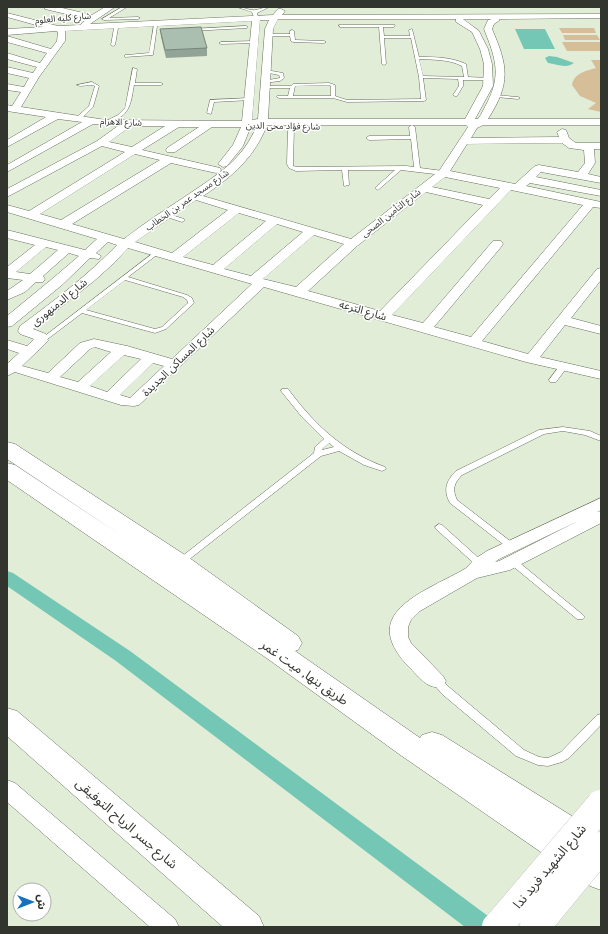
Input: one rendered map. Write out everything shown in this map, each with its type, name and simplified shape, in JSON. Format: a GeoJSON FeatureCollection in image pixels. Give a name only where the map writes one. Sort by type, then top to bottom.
{"type":"FeatureCollection","features":[{"type":"Feature","properties":{"kind":"main road","name":"طريق بنها, ميت غمر"},"geometry":{"type":"LineString","coordinates":[[7,450],[179,563],[414,741],[601,876]]}},
{"type":"Feature","properties":{"kind":"main road","name":"طريق بنها, ميت غمر"},"geometry":{"type":"LineString","coordinates":[[7,470],[277,652],[414,741],[601,851]]}},
{"type":"Feature","properties":{"kind":"main road","name":"شارع جسر الرياح التوفيقى"},"geometry":{"type":"LineString","coordinates":[[7,719],[247,927]]}},
{"type":"Feature","properties":{"kind":"main road","name":"شارع الشهيد فريد ندا"},"geometry":{"type":"LineString","coordinates":[[497,927],[601,805]]}},
{"type":"Feature","properties":{"kind":"main road"},"geometry":{"type":"LineString","coordinates":[[535,927],[601,846]]}},
{"type":"Feature","properties":{"kind":"street"},"geometry":{"type":"LineString","coordinates":[[78,29],[111,7]]}},
{"type":"Feature","properties":{"kind":"street"},"geometry":{"type":"LineString","coordinates":[[262,14],[285,7]]}},
{"type":"Feature","properties":{"kind":"street"},"geometry":{"type":"LineString","coordinates":[[355,7],[355,16]]}},
{"type":"Feature","properties":{"kind":"street"},"geometry":{"type":"LineString","coordinates":[[414,7],[428,16]]}},
{"type":"Feature","properties":{"kind":"street"},"geometry":{"type":"LineString","coordinates":[[466,7],[498,18]]}},
{"type":"Feature","properties":{"kind":"street"},"geometry":{"type":"LineString","coordinates":[[540,7],[545,16]]}},
{"type":"Feature","properties":{"kind":"street"},"geometry":{"type":"LineString","coordinates":[[584,7],[597,18]]}},
{"type":"Feature","properties":{"kind":"street"},"geometry":{"type":"LineString","coordinates":[[592,7],[597,18]]}},
{"type":"Feature","properties":{"kind":"street"},"geometry":{"type":"LineString","coordinates":[[377,8],[385,22]]}},
{"type":"Feature","properties":{"kind":"street"},"geometry":{"type":"LineString","coordinates":[[30,21],[46,13],[60,10],[93,18]]}},
{"type":"Feature","properties":{"kind":"street","name":"شارع كليه العلوم"},"geometry":{"type":"LineString","coordinates":[[498,18],[509,12],[545,16],[597,18]]}},
{"type":"Feature","properties":{"kind":"street","name":"شارع كليه العلوم"},"geometry":{"type":"LineString","coordinates":[[78,29],[116,28],[127,23],[191,28],[262,14],[385,22],[456,15]]}},
{"type":"Feature","properties":{"kind":"street","name":"شارع كليه العلوم"},"geometry":{"type":"LineString","coordinates":[[7,35],[60,31],[127,23],[262,14],[355,16],[385,22],[428,16],[456,15],[498,18],[597,18]]}},
{"type":"Feature","properties":{"kind":"street","name":"شارع مسجد عمر بن الخطاب"},"geometry":{"type":"LineString","coordinates":[[115,241],[166,215],[222,177],[241,161],[254,144],[262,124],[266,71],[268,34],[262,14]]}},
{"type":"Feature","properties":{"kind":"street","name":"شارع مسجد عمر بن الخطاب"},"geometry":{"type":"LineString","coordinates":[[115,241],[216,170],[232,155],[238,146],[247,124],[254,42],[262,14]]}},
{"type":"Feature","properties":{"kind":"street"},"geometry":{"type":"LineString","coordinates":[[7,15],[60,31],[62,38],[11,108]]}},
{"type":"Feature","properties":{"kind":"street"},"geometry":{"type":"LineString","coordinates":[[456,15],[475,31],[488,59],[488,79],[486,92],[476,121]]}},
{"type":"Feature","properties":{"kind":"street"},"geometry":{"type":"LineString","coordinates":[[476,121],[497,95],[501,80],[498,54],[488,29],[488,26],[498,18]]}},
{"type":"Feature","properties":{"kind":"street","name":"شارع كليه العلوم"},"geometry":{"type":"LineString","coordinates":[[7,32],[60,31]]}},
{"type":"Feature","properties":{"kind":"street"},"geometry":{"type":"LineString","coordinates":[[7,39],[53,52]]}},
{"type":"Feature","properties":{"kind":"street"},"geometry":{"type":"LineString","coordinates":[[7,56],[42,66]]}},
{"type":"Feature","properties":{"kind":"street"},"geometry":{"type":"LineString","coordinates":[[7,70],[35,76]]}},
{"type":"Feature","properties":{"kind":"street"},"geometry":{"type":"LineString","coordinates":[[488,79],[501,80]]}},
{"type":"Feature","properties":{"kind":"street"},"geometry":{"type":"LineString","coordinates":[[250,85],[265,85]]}},
{"type":"Feature","properties":{"kind":"street"},"geometry":{"type":"LineString","coordinates":[[7,87],[25,90]]}},
{"type":"Feature","properties":{"kind":"street"},"geometry":{"type":"LineString","coordinates":[[486,92],[497,95]]}},
{"type":"Feature","properties":{"kind":"street","name":"شارع الاهرام"},"geometry":{"type":"LineString","coordinates":[[11,108],[106,123],[236,124]]}},
{"type":"Feature","properties":{"kind":"street"},"geometry":{"type":"LineString","coordinates":[[7,144],[55,116]]}},
{"type":"Feature","properties":{"kind":"street","name":"شارع فؤاد محى الدين"},"geometry":{"type":"LineString","coordinates":[[262,124],[310,119],[601,122]]}},
{"type":"Feature","properties":{"kind":"street"},"geometry":{"type":"LineString","coordinates":[[7,169],[91,121]]}},
{"type":"Feature","properties":{"kind":"street","name":"شارع فؤاد محى الدين"},"geometry":{"type":"LineString","coordinates":[[236,124],[262,124],[291,127],[412,126],[476,121],[560,127],[601,127]]}},
{"type":"Feature","properties":{"kind":"street","name":"شارع التأمين الصحى"},"geometry":{"type":"LineString","coordinates":[[299,292],[353,243],[443,173],[465,141],[476,121]]}},
{"type":"Feature","properties":{"kind":"street"},"geometry":{"type":"LineString","coordinates":[[7,194],[101,143],[129,123]]}},
{"type":"Feature","properties":{"kind":"street"},"geometry":{"type":"LineString","coordinates":[[30,215],[132,150],[178,123]]}},
{"type":"Feature","properties":{"kind":"street"},"geometry":{"type":"LineString","coordinates":[[62,225],[170,155],[210,124]]}},
{"type":"Feature","properties":{"kind":"street"},"geometry":{"type":"LineString","coordinates":[[560,127],[566,140],[573,145],[601,146]]}},
{"type":"Feature","properties":{"kind":"street"},"geometry":{"type":"LineString","coordinates":[[465,141],[566,140]]}},
{"type":"Feature","properties":{"kind":"street"},"geometry":{"type":"LineString","coordinates":[[101,143],[132,150],[170,155],[216,170]]}},
{"type":"Feature","properties":{"kind":"street"},"geometry":{"type":"LineString","coordinates":[[581,176],[596,164],[589,146]]}},
{"type":"Feature","properties":{"kind":"street"},"geometry":{"type":"LineString","coordinates":[[383,316],[491,203],[528,179],[537,169],[601,180]]}},
{"type":"Feature","properties":{"kind":"street"},"geometry":{"type":"LineString","coordinates":[[443,173],[595,204],[474,342]]}},
{"type":"Feature","properties":{"kind":"street"},"geometry":{"type":"LineString","coordinates":[[528,179],[601,193]]}},
{"type":"Feature","properties":{"kind":"street"},"geometry":{"type":"LineString","coordinates":[[424,188],[491,203]]}},
{"type":"Feature","properties":{"kind":"street"},"geometry":{"type":"LineString","coordinates":[[193,196],[353,243]]}},
{"type":"Feature","properties":{"kind":"street"},"geometry":{"type":"LineString","coordinates":[[174,258],[237,209]]}},
{"type":"Feature","properties":{"kind":"street","name":"شارع الترعه"},"geometry":{"type":"LineString","coordinates":[[10,211],[30,215],[215,270],[299,292],[531,359],[601,375]]}},
{"type":"Feature","properties":{"kind":"street"},"geometry":{"type":"LineString","coordinates":[[215,270],[275,220]]}},
{"type":"Feature","properties":{"kind":"street","name":"شارع المساكن الجديدة"},"geometry":{"type":"LineString","coordinates":[[10,370],[50,379],[126,402],[134,402],[175,364],[257,281],[312,231]]}},
{"type":"Feature","properties":{"kind":"street"},"geometry":{"type":"LineString","coordinates":[[7,234],[111,259]]}},
{"type":"Feature","properties":{"kind":"street"},"geometry":{"type":"LineString","coordinates":[[25,331],[7,324],[57,282],[87,254],[115,241]]}},
{"type":"Feature","properties":{"kind":"street","name":"شارع الدمنهورى"},"geometry":{"type":"LineString","coordinates":[[34,348],[41,341],[41,337],[25,331],[25,329],[78,288],[111,259],[115,241]]}},
{"type":"Feature","properties":{"kind":"street"},"geometry":{"type":"LineString","coordinates":[[7,273],[44,242]]}},
{"type":"Feature","properties":{"kind":"street"},"geometry":{"type":"LineString","coordinates":[[425,329],[497,244]]}},
{"type":"Feature","properties":{"kind":"street"},"geometry":{"type":"LineString","coordinates":[[7,296],[20,289],[67,249]]}},
{"type":"Feature","properties":{"kind":"street"},"geometry":{"type":"LineString","coordinates":[[7,256],[22,259]]}},
{"type":"Feature","properties":{"kind":"street"},"geometry":{"type":"LineString","coordinates":[[531,359],[601,272]]}},
{"type":"Feature","properties":{"kind":"street"},"geometry":{"type":"LineString","coordinates":[[7,273],[57,282],[78,288]]}},
{"type":"Feature","properties":{"kind":"street"},"geometry":{"type":"LineString","coordinates":[[562,320],[601,330]]}},
{"type":"Feature","properties":{"kind":"street"},"geometry":{"type":"LineString","coordinates":[[50,379],[89,344],[100,343],[175,364]]}},
{"type":"Feature","properties":{"kind":"street"},"geometry":{"type":"LineString","coordinates":[[7,344],[34,348]]}},
{"type":"Feature","properties":{"kind":"street"},"geometry":{"type":"LineString","coordinates":[[10,370],[34,348]]}},
{"type":"Feature","properties":{"kind":"street"},"geometry":{"type":"LineString","coordinates":[[80,388],[122,349]]}},
{"type":"Feature","properties":{"kind":"street"},"geometry":{"type":"LineString","coordinates":[[110,397],[151,357]]}},
{"type":"Feature","properties":{"kind":"street"},"geometry":{"type":"LineString","coordinates":[[436,681],[401,646],[397,628],[405,612],[476,568],[494,569],[508,553],[601,503]]}},
{"type":"Feature","properties":{"kind":"street"},"geometry":{"type":"LineString","coordinates":[[508,553],[601,516]]}},
{"type":"Feature","properties":{"kind":"street"},"geometry":{"type":"LineString","coordinates":[[7,789],[167,927]]}},
{"type":"Feature","properties":{"kind":"lane"},"geometry":{"type":"LineString","coordinates":[[125,7],[104,19],[127,23],[138,18]]}},
{"type":"Feature","properties":{"kind":"lane"},"geometry":{"type":"LineString","coordinates":[[239,7],[262,14],[267,7]]}},
{"type":"Feature","properties":{"kind":"lane"},"geometry":{"type":"LineString","coordinates":[[384,64],[381,37],[385,22]]}},
{"type":"Feature","properties":{"kind":"lane"},"geometry":{"type":"LineString","coordinates":[[340,26],[385,22],[394,26]]}},
{"type":"Feature","properties":{"kind":"lane"},"geometry":{"type":"LineString","coordinates":[[127,56],[143,56],[151,54],[155,26]]}},
{"type":"Feature","properties":{"kind":"lane"},"geometry":{"type":"LineString","coordinates":[[191,28],[237,30],[246,27]]}},
{"type":"Feature","properties":{"kind":"lane"},"geometry":{"type":"LineString","coordinates":[[113,45],[116,28]]}},
{"type":"Feature","properties":{"kind":"lane"},"geometry":{"type":"LineString","coordinates":[[279,97],[333,97],[347,101],[422,101],[425,98],[411,30]]}},
{"type":"Feature","properties":{"kind":"lane"},"geometry":{"type":"LineString","coordinates":[[268,34],[292,33],[293,40],[296,42],[324,42]]}},
{"type":"Feature","properties":{"kind":"lane"},"geometry":{"type":"LineString","coordinates":[[381,37],[413,37]]}},
{"type":"Feature","properties":{"kind":"lane"},"geometry":{"type":"LineString","coordinates":[[221,43],[254,42]]}},
{"type":"Feature","properties":{"kind":"lane"},"geometry":{"type":"LineString","coordinates":[[234,43],[234,49]]}},
{"type":"Feature","properties":{"kind":"lane"},"geometry":{"type":"LineString","coordinates":[[417,58],[449,60],[464,65],[461,86],[455,95]]}},
{"type":"Feature","properties":{"kind":"lane"},"geometry":{"type":"LineString","coordinates":[[106,123],[126,111],[135,69]]}},
{"type":"Feature","properties":{"kind":"lane"},"geometry":{"type":"LineString","coordinates":[[265,85],[282,78],[281,74],[266,71]]}},
{"type":"Feature","properties":{"kind":"lane"},"geometry":{"type":"LineString","coordinates":[[421,77],[488,79]]}},
{"type":"Feature","properties":{"kind":"lane"},"geometry":{"type":"LineString","coordinates":[[78,119],[91,107],[97,86],[92,83],[79,84]]}},
{"type":"Feature","properties":{"kind":"lane"},"geometry":{"type":"LineString","coordinates":[[132,84],[161,84]]}},
{"type":"Feature","properties":{"kind":"lane"},"geometry":{"type":"LineString","coordinates":[[265,85],[291,87],[293,84],[330,84],[333,85],[333,97]]}},
{"type":"Feature","properties":{"kind":"lane"},"geometry":{"type":"LineString","coordinates":[[290,97],[291,87]]}},
{"type":"Feature","properties":{"kind":"lane"},"geometry":{"type":"LineString","coordinates":[[497,95],[518,98]]}},
{"type":"Feature","properties":{"kind":"lane"},"geometry":{"type":"LineString","coordinates":[[209,113],[210,102],[212,101],[249,99]]}},
{"type":"Feature","properties":{"kind":"lane"},"geometry":{"type":"LineString","coordinates":[[412,126],[417,169]]}},
{"type":"Feature","properties":{"kind":"lane"},"geometry":{"type":"LineString","coordinates":[[291,127],[291,167],[303,169],[400,168],[443,173]]}},
{"type":"Feature","properties":{"kind":"lane"},"geometry":{"type":"LineString","coordinates":[[369,138],[413,138]]}},
{"type":"Feature","properties":{"kind":"lane"},"geometry":{"type":"LineString","coordinates":[[378,188],[400,168]]}},
{"type":"Feature","properties":{"kind":"lane"},"geometry":{"type":"LineString","coordinates":[[345,169],[346,185]]}},
{"type":"Feature","properties":{"kind":"lane"},"geometry":{"type":"LineString","coordinates":[[166,215],[182,220]]}},
{"type":"Feature","properties":{"kind":"lane"},"geometry":{"type":"LineString","coordinates":[[34,348],[156,253]]}},
{"type":"Feature","properties":{"kind":"lane"},"geometry":{"type":"LineString","coordinates":[[81,311],[155,331],[164,328],[191,303],[190,299],[185,296],[124,278]]}},
{"type":"Feature","properties":{"kind":"lane"},"geometry":{"type":"LineString","coordinates":[[553,380],[564,366]]}},
{"type":"Feature","properties":{"kind":"lane"},"geometry":{"type":"LineString","coordinates":[[285,391],[306,418],[340,448],[360,460],[382,469]]}},
{"type":"Feature","properties":{"kind":"lane"},"geometry":{"type":"LineString","coordinates":[[580,617],[508,553],[453,501],[449,490],[451,481],[459,473],[542,432],[563,429],[586,433],[601,439]]}},
{"type":"Feature","properties":{"kind":"lane"},"geometry":{"type":"LineString","coordinates":[[318,454],[319,447],[329,438]]}},
{"type":"Feature","properties":{"kind":"lane"},"geometry":{"type":"LineString","coordinates":[[179,563],[318,454],[340,448]]}},
{"type":"Feature","properties":{"kind":"lane"},"geometry":{"type":"LineString","coordinates":[[439,528],[476,568]]}},
{"type":"Feature","properties":{"kind":"lane"},"geometry":{"type":"LineString","coordinates":[[436,681],[520,753],[538,761],[553,761],[565,755],[601,718]]}},
{"type":"Feature","properties":{"kind":"shaded area"},"geometry":{"type":"Polygon","coordinates":[[[559,28],[594,28],[596,33],[562,33],[559,28]]]}},
{"type":"Feature","properties":{"kind":"shaded area"},"geometry":{"type":"Polygon","coordinates":[[[563,35],[597,35],[600,40],[565,40],[563,35]]]}},
{"type":"Feature","properties":{"kind":"shaded area"},"geometry":{"type":"Polygon","coordinates":[[[562,42],[601,42],[601,51],[567,51],[562,42]]]}},
{"type":"Feature","properties":{"kind":"shaded area"},"geometry":{"type":"Polygon","coordinates":[[[591,60],[601,60],[601,112],[588,109],[596,103],[580,96],[572,85],[573,81],[578,75],[596,68],[591,60]]]}},
{"type":"Feature","properties":{"kind":"water"},"geometry":{"type":"Polygon","coordinates":[[[515,29],[545,29],[555,49],[524,49],[515,29]]]}},
{"type":"Feature","properties":{"kind":"water"},"geometry":{"type":"Polygon","coordinates":[[[549,56],[574,63],[565,66],[548,63],[545,58],[549,56]]]}},
{"type":"Feature","properties":{"kind":"building"},"geometry":{"type":"Polygon","coordinates":[[[201,27],[207,48],[165,50],[160,29],[201,27]]]}},
{"type":"Feature","properties":{"kind":"waterway"},"geometry":{"type":"LineString","coordinates":[[7,577],[123,656],[484,927]]}}]}
